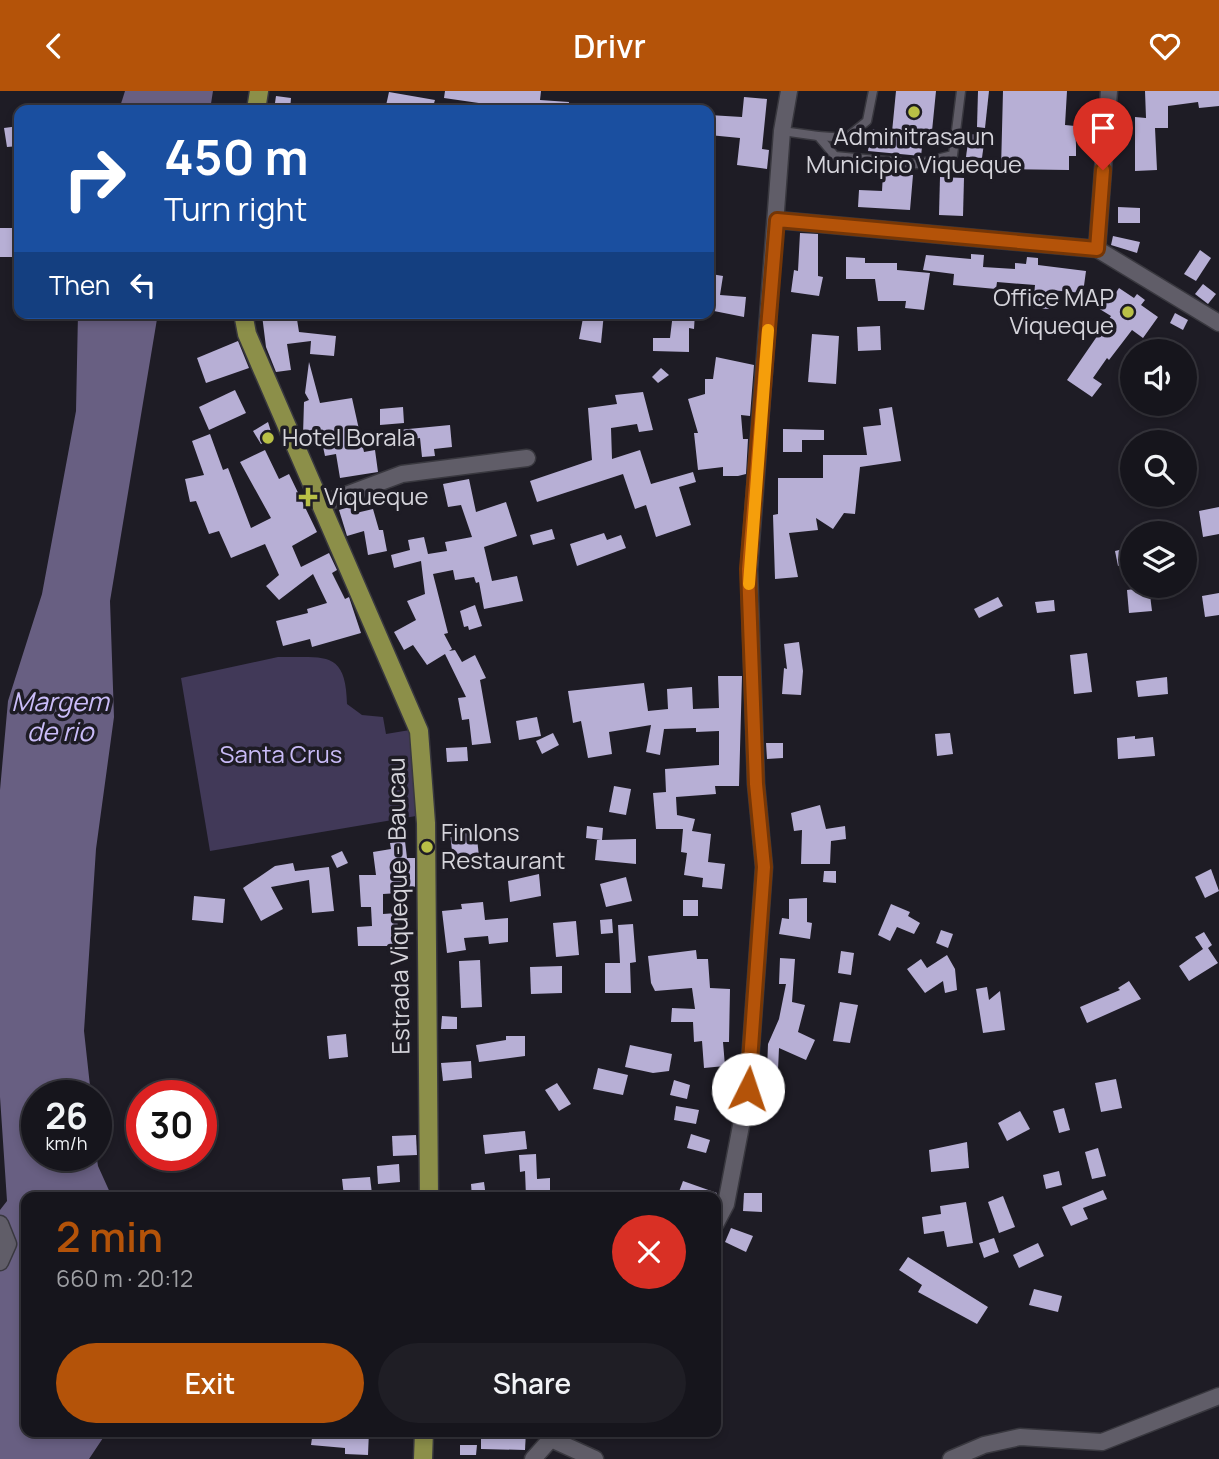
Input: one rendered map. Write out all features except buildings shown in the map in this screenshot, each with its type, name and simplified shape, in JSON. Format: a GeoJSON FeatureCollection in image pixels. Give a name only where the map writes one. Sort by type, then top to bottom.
{"type":"FeatureCollection","features":[{"type":"Feature","properties":{"kind":"main road","name":"Estrada Viqueque - Baucau"},"geometry":{"type":"LineString","coordinates":[[244,319],[247,334],[419,731],[426,823],[429,1192]]}},
{"type":"Feature","properties":{"kind":"main road"},"geometry":{"type":"LineString","coordinates":[[423,1459],[424,1437]]}},
{"type":"Feature","properties":{"kind":"street"},"geometry":{"type":"LineString","coordinates":[[721,1214],[726,1204],[748,1089],[764,867],[756,784],[748,569],[782,131],[789,91]]}},
{"type":"Feature","properties":{"kind":"street"},"geometry":{"type":"LineString","coordinates":[[1097,249],[1109,91]]}},
{"type":"Feature","properties":{"kind":"street"},"geometry":{"type":"LineString","coordinates":[[777,220],[1097,249],[1219,323]]}},
{"type":"Feature","properties":{"kind":"street"},"geometry":{"type":"LineString","coordinates":[[322,504],[402,474],[527,458]]}},
{"type":"Feature","properties":{"kind":"street"},"geometry":{"type":"LineString","coordinates":[[0,1224],[8,1244],[0,1262]]}},
{"type":"Feature","properties":{"kind":"street"},"geometry":{"type":"LineString","coordinates":[[951,1459],[984,1445],[1020,1437],[1102,1441],[1219,1396]]}},
{"type":"Feature","properties":{"kind":"street"},"geometry":{"type":"LineString","coordinates":[[533,1459],[553,1437]]}},
{"type":"Feature","properties":{"kind":"street"},"geometry":{"type":"LineString","coordinates":[[558,1437],[595,1459]]}},
{"type":"Feature","properties":{"kind":"lane"},"geometry":{"type":"LineString","coordinates":[[782,131],[846,138],[867,121],[873,91]]}},
{"type":"Feature","properties":{"kind":"lane"},"geometry":{"type":"LineString","coordinates":[[818,136],[835,156],[917,165],[953,155],[961,91]]}},
{"type":"Feature","properties":{"kind":"green space","name":"Santa Crus"},"geometry":{"type":"Polygon","coordinates":[[[278,657],[329,660],[337,665],[342,674],[347,704],[362,715],[383,717],[386,734],[410,730],[416,816],[210,851],[181,678],[278,657]]]}},
{"type":"Feature","properties":{"kind":"water"},"geometry":{"type":"Polygon","coordinates":[[[125,91],[213,91],[211,105],[121,105],[125,91]]]}},
{"type":"Feature","properties":{"kind":"water","name":"Margem de rio"},"geometry":{"type":"Polygon","coordinates":[[[78,319],[157,319],[110,601],[114,717],[96,849],[84,1031],[89,1080],[21,1080],[21,1171],[100,1171],[110,1192],[21,1192],[21,1437],[104,1437],[89,1459],[0,1459],[0,1210],[7,1201],[0,1097],[0,790],[8,701],[42,594],[76,411],[78,319]]]}},
{"type":"Feature","properties":{"kind":"slow traffic"},"geometry":{"type":"LineString","coordinates":[[749,584],[748,569],[768,330]]}},
{"type":"Feature","properties":{"kind":"place","name":"Adminitrasaun Municipio Viqueque"},"geometry":{"type":"Point","coordinates":[914,112]}},
{"type":"Feature","properties":{"kind":"place","name":"Office MAP Viqueque"},"geometry":{"type":"Point","coordinates":[1128,312]}},
{"type":"Feature","properties":{"kind":"place","name":"Hotel Borala"},"geometry":{"type":"Point","coordinates":[268,438]}},
{"type":"Feature","properties":{"kind":"place","name":"Viqueque"},"geometry":{"type":"Point","coordinates":[308,497]}},
{"type":"Feature","properties":{"kind":"place","name":"Finlons Restaurant"},"geometry":{"type":"Point","coordinates":[427,847]}},
{"type":"Feature","properties":{"kind":"route"},"geometry":{"type":"LineString","coordinates":[[748,1089],[764,867],[756,784],[748,569],[777,220],[1097,249],[1103,170]]}}]}
